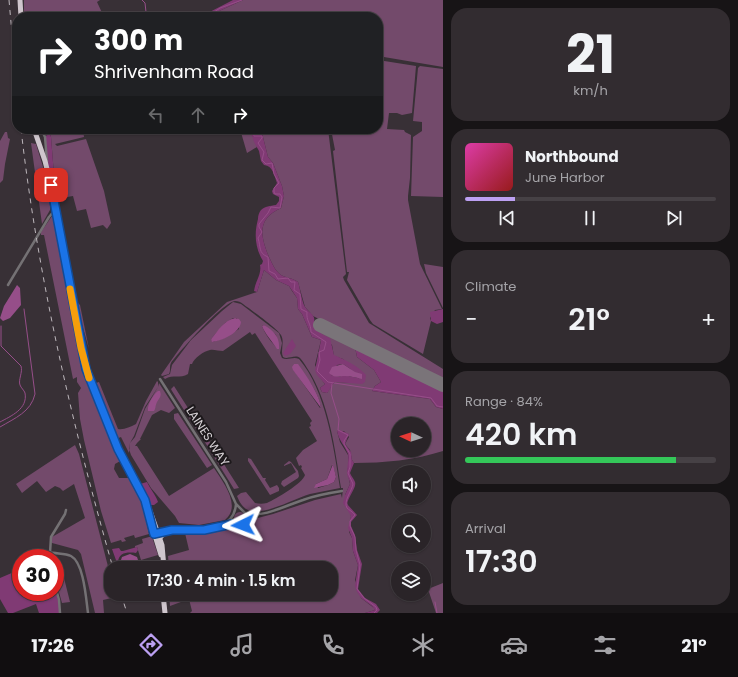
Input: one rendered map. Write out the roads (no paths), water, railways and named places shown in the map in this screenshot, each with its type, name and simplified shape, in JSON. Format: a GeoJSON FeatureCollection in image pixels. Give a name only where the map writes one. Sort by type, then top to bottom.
{"type":"FeatureCollection","features":[{"type":"Feature","properties":{"kind":"highway"},"geometry":{"type":"LineString","coordinates":[[20,0],[21,12]]}},
{"type":"Feature","properties":{"kind":"highway"},"geometry":{"type":"LineString","coordinates":[[36,134],[47,168],[86,369],[116,444],[149,510],[157,534],[163,561]]}},
{"type":"Feature","properties":{"kind":"highway"},"geometry":{"type":"LineString","coordinates":[[157,534],[162,535],[168,530]]}},
{"type":"Feature","properties":{"kind":"highway"},"geometry":{"type":"LineString","coordinates":[[164,601],[165,611]]}},
{"type":"Feature","properties":{"kind":"street"},"geometry":{"type":"LineString","coordinates":[[44,134],[47,168]]}},
{"type":"Feature","properties":{"kind":"street"},"geometry":{"type":"LineString","coordinates":[[8,285],[48,217],[55,210]]}},
{"type":"Feature","properties":{"kind":"street","name":"LAINES WAY"},"geometry":{"type":"LineString","coordinates":[[160,380],[226,482],[236,504],[242,511]]}},
{"type":"Feature","properties":{"kind":"street"},"geometry":{"type":"LineString","coordinates":[[234,513],[238,511],[255,515],[267,513],[311,497],[342,491]]}},
{"type":"Feature","properties":{"kind":"street"},"geometry":{"type":"LineString","coordinates":[[157,534],[174,527],[200,528],[212,527],[226,523],[232,518],[236,504]]}},
{"type":"Feature","properties":{"kind":"street"},"geometry":{"type":"LineString","coordinates":[[66,510],[51,537],[50,553],[69,555],[78,562],[88,613]]}},
{"type":"Feature","properties":{"kind":"street"},"geometry":{"type":"LineString","coordinates":[[168,530],[204,530],[235,524],[241,526],[245,530],[247,520],[246,514]]}},
{"type":"Feature","properties":{"kind":"street"},"geometry":{"type":"LineString","coordinates":[[247,520],[255,515]]}},
{"type":"Feature","properties":{"kind":"street"},"geometry":{"type":"LineString","coordinates":[[232,518],[235,524]]}},
{"type":"Feature","properties":{"kind":"street"},"geometry":{"type":"LineString","coordinates":[[241,526],[246,523]]}},
{"type":"Feature","properties":{"kind":"street"},"geometry":{"type":"LineString","coordinates":[[59,601],[60,613]]}},
{"type":"Feature","properties":{"kind":"waterway"},"geometry":{"type":"LineString","coordinates":[[142,0],[145,3],[146,12]]}},
{"type":"Feature","properties":{"kind":"waterway"},"geometry":{"type":"LineString","coordinates":[[214,12],[220,8],[242,0]]}},
{"type":"Feature","properties":{"kind":"waterway"},"geometry":{"type":"LineString","coordinates":[[253,134],[254,136],[262,136],[258,143],[264,152],[262,160],[266,164],[272,163],[274,174],[279,183],[274,188],[274,192],[275,194],[280,194],[282,197],[280,208],[271,207],[259,224],[262,232],[258,238],[260,249],[263,254],[268,257],[269,271],[275,274],[278,279],[288,278],[291,282],[295,282],[294,290],[300,294],[301,309],[307,312],[311,332],[326,342],[324,350],[319,352],[320,360],[317,371],[328,382],[431,398],[437,406],[443,407]]}},
{"type":"Feature","properties":{"kind":"waterway"},"geometry":{"type":"LineString","coordinates":[[0,427],[22,414],[30,405],[35,394],[24,309]]}},
{"type":"Feature","properties":{"kind":"waterway"},"geometry":{"type":"LineString","coordinates":[[0,422],[18,411],[25,399],[25,393],[20,386],[21,366],[1,346],[1,326]]}},
{"type":"Feature","properties":{"kind":"waterway"},"geometry":{"type":"LineString","coordinates":[[332,384],[331,393],[339,419],[338,430],[348,435],[344,441],[344,444],[350,454],[350,467],[348,473],[353,484],[346,505],[347,508],[355,515],[350,521],[350,526],[355,537],[356,550],[360,565],[357,589],[364,598],[376,607],[377,610],[374,613]]}},
{"type":"Feature","properties":{"kind":"waterway"},"geometry":{"type":"LineString","coordinates":[[435,602],[437,613]]}},
{"type":"Feature","properties":{"kind":"railway"},"geometry":{"type":"LineString","coordinates":[[9,0],[12,34]]}},
{"type":"Feature","properties":{"kind":"railway"},"geometry":{"type":"LineString","coordinates":[[22,134],[37,240],[58,350],[70,405],[111,561]]}},
{"type":"Feature","properties":{"kind":"railway"},"geometry":{"type":"LineString","coordinates":[[123,601],[127,613]]}}]}
